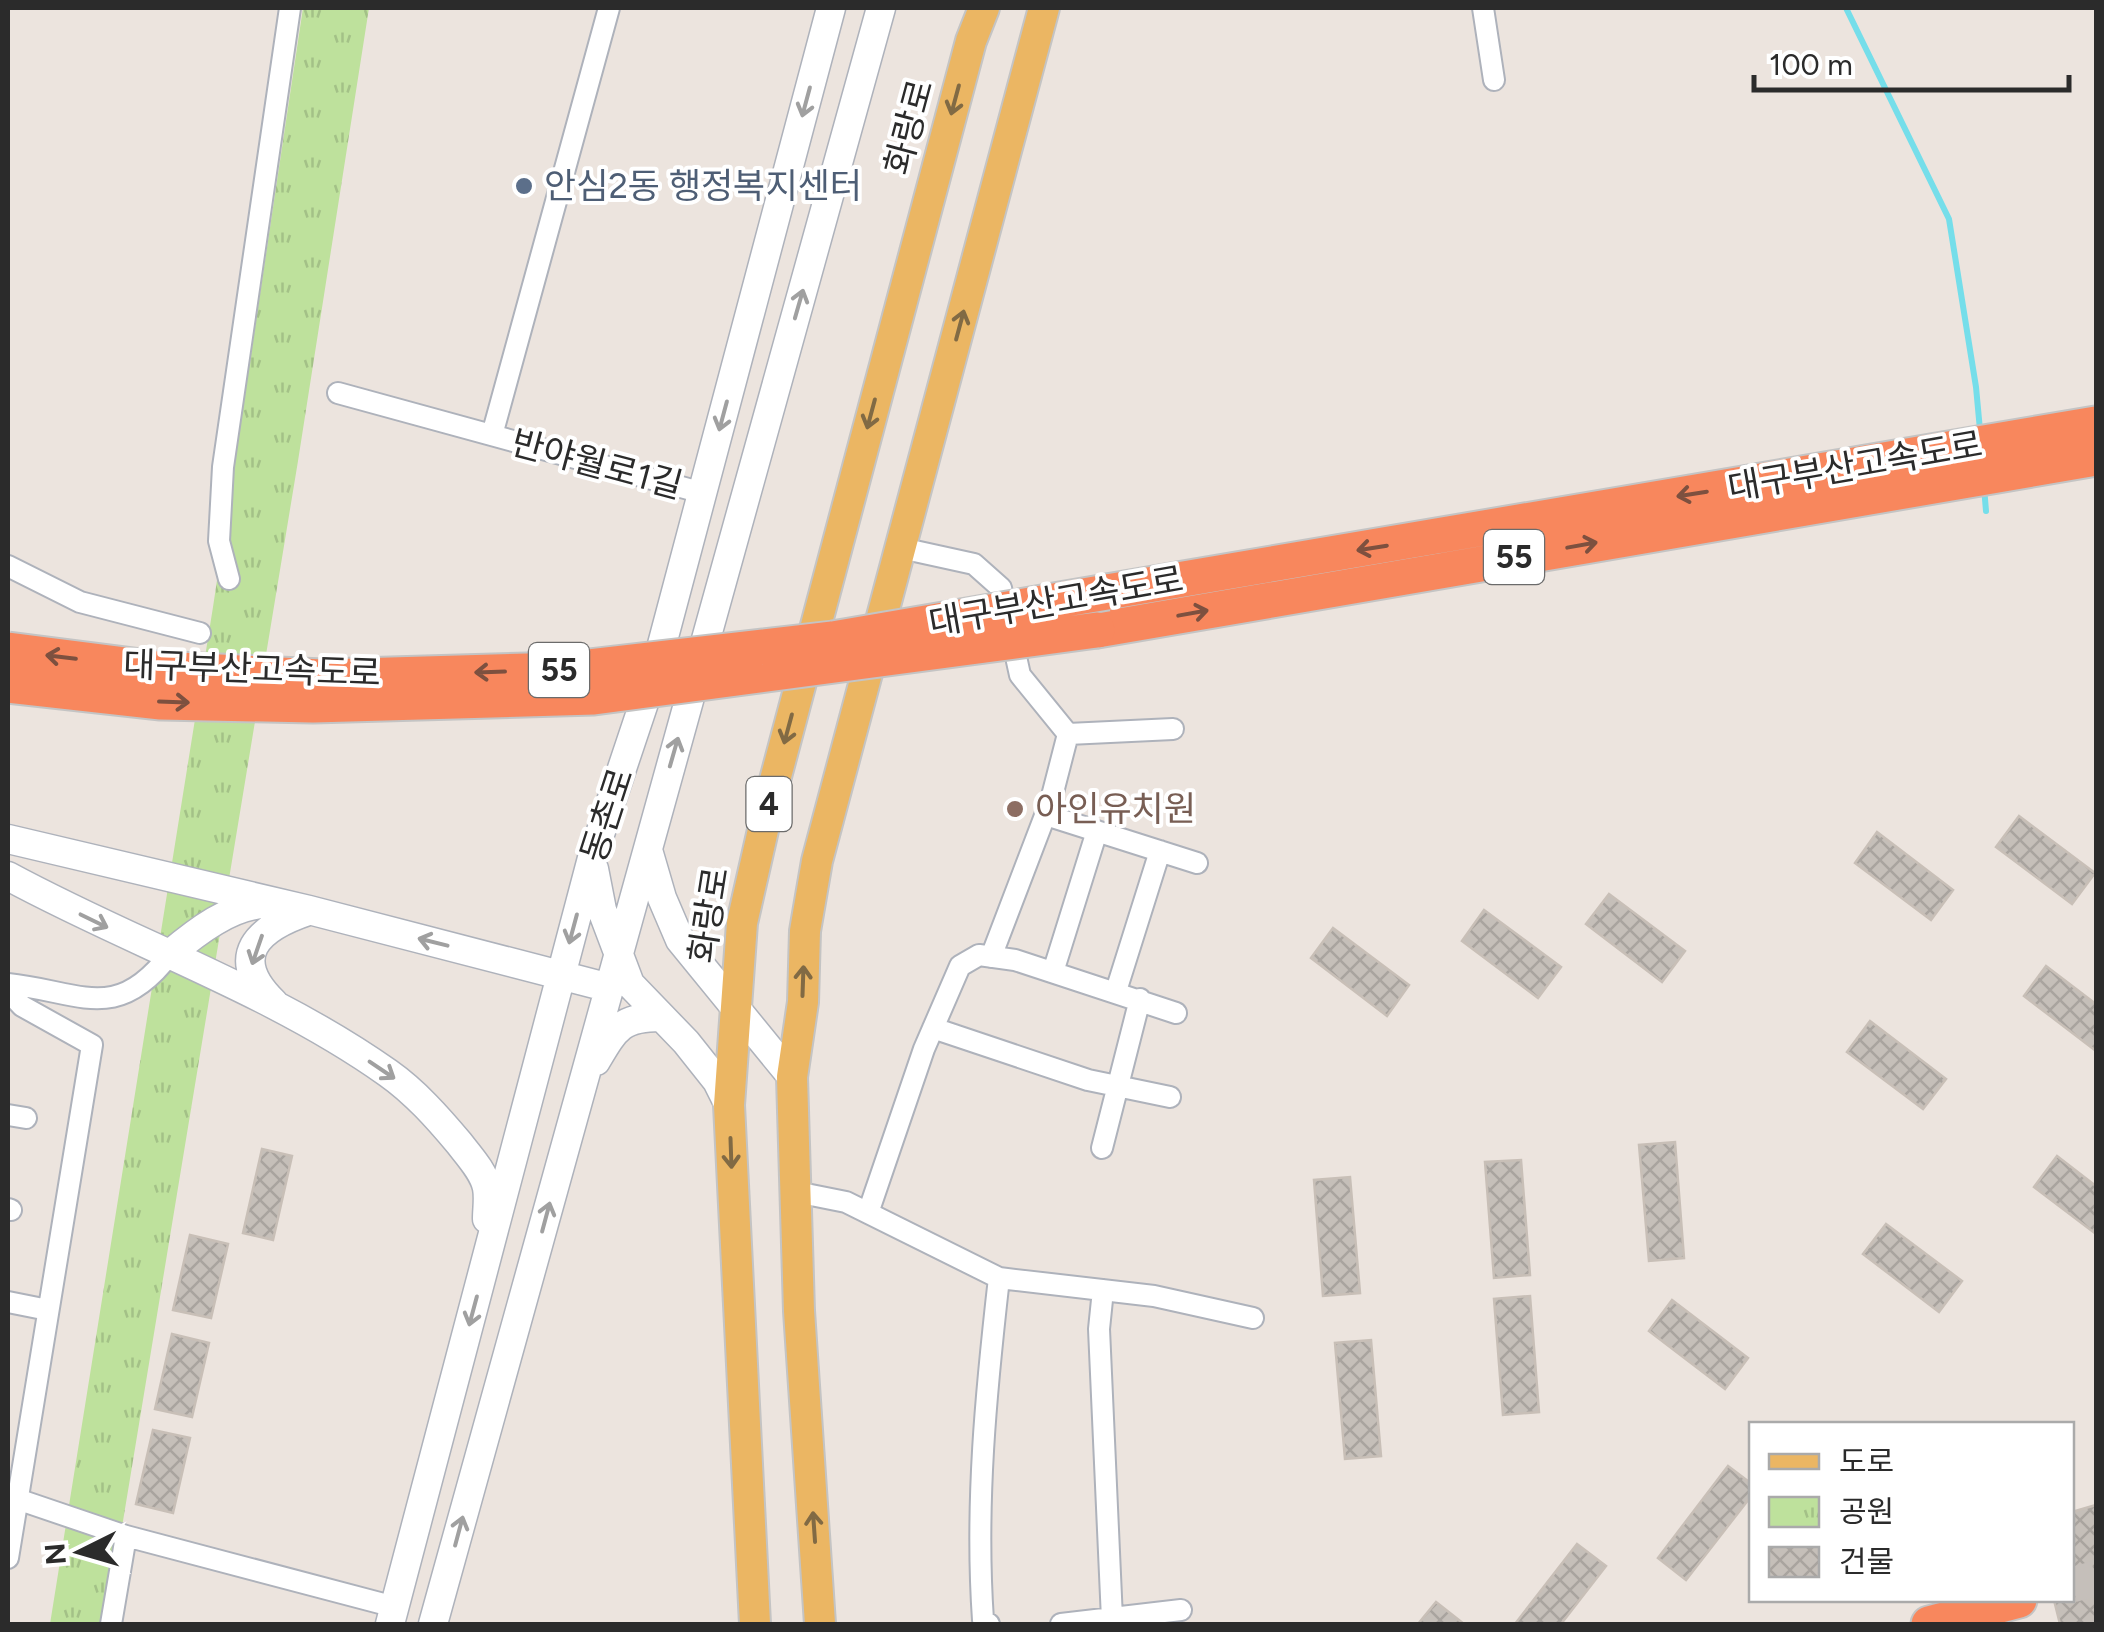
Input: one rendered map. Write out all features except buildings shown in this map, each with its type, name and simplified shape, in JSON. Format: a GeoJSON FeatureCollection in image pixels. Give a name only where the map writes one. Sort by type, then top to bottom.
{"type":"FeatureCollection","features":[{"type":"Feature","properties":{"kind":"highway","name":"대구부산고속도로"},"geometry":{"type":"LineString","coordinates":[[8,685],[161,702],[313,705],[594,698],[1097,630],[2027,453],[2096,424]]}},
{"type":"Feature","properties":{"kind":"highway","name":"대구부산고속도로"},"geometry":{"type":"LineString","coordinates":[[2027,453],[2096,458]]}},
{"type":"Feature","properties":{"kind":"highway","name":"대구부산고속도로"},"geometry":{"type":"LineString","coordinates":[[8,650],[156,669],[322,676],[562,670],[833,639],[1106,592],[1929,470]]}},
{"type":"Feature","properties":{"kind":"highway"},"geometry":{"type":"LineString","coordinates":[[1929,1624],[2012,1602]]}},
{"type":"Feature","properties":{"kind":"main road","name":"동촌로"},"geometry":{"type":"LineString","coordinates":[[392,1616],[592,858],[656,667],[831,8]]}},
{"type":"Feature","properties":{"kind":"main road"},"geometry":{"type":"LineString","coordinates":[[433,1624],[881,8]]}},
{"type":"Feature","properties":{"kind":"main road","name":"화랑로"},"geometry":{"type":"LineString","coordinates":[[760,1620],[729,1105],[742,923],[770,798],[971,41],[984,8]]}},
{"type":"Feature","properties":{"kind":"main road"},"geometry":{"type":"LineString","coordinates":[[820,1624],[799,1311],[792,1078],[803,1002],[805,931],[817,861],[1044,8]]}},
{"type":"Feature","properties":{"kind":"main road"},"geometry":{"type":"LineString","coordinates":[[8,839],[610,988]]}},
{"type":"Feature","properties":{"kind":"main road"},"geometry":{"type":"LineString","coordinates":[[647,846],[662,898],[680,940],[792,1078]]}},
{"type":"Feature","properties":{"kind":"main road"},"geometry":{"type":"LineString","coordinates":[[592,858],[602,910],[630,984],[686,1042],[717,1081],[729,1105]]}},
{"type":"Feature","properties":{"kind":"main road"},"geometry":{"type":"LineString","coordinates":[[8,876],[114,932],[170,954],[280,1010],[391,1074],[446,1128],[487,1186],[487,1257]]}},
{"type":"Feature","properties":{"kind":"main road"},"geometry":{"type":"LineString","coordinates":[[170,954],[193,934],[258,904],[296,908]]}},
{"type":"Feature","properties":{"kind":"main road"},"geometry":{"type":"LineString","coordinates":[[280,1010],[258,988],[251,960],[255,944],[265,930],[296,908]]}},
{"type":"Feature","properties":{"kind":"main road"},"geometry":{"type":"LineString","coordinates":[[584,1080],[624,1024],[635,1017],[660,1017]]}},
{"type":"Feature","properties":{"kind":"street"},"geometry":{"type":"LineString","coordinates":[[229,579],[219,541],[223,467],[290,8]]}},
{"type":"Feature","properties":{"kind":"street","name":"반야월로1길"},"geometry":{"type":"LineString","coordinates":[[492,435],[609,8]]}},
{"type":"Feature","properties":{"kind":"street"},"geometry":{"type":"LineString","coordinates":[[1483,8],[1494,80]]}},
{"type":"Feature","properties":{"kind":"street","name":"반야월로1길"},"geometry":{"type":"LineString","coordinates":[[338,393],[703,493]]}},
{"type":"Feature","properties":{"kind":"street"},"geometry":{"type":"LineString","coordinates":[[901,548],[974,564],[1001,588],[1020,675],[1068,734]]}},
{"type":"Feature","properties":{"kind":"street"},"geometry":{"type":"LineString","coordinates":[[8,566],[80,602],[200,634]]}},
{"type":"Feature","properties":{"kind":"street"},"geometry":{"type":"LineString","coordinates":[[1068,734],[1173,728]]}},
{"type":"Feature","properties":{"kind":"street"},"geometry":{"type":"LineString","coordinates":[[992,957],[1046,815],[1068,734]]}},
{"type":"Feature","properties":{"kind":"street"},"geometry":{"type":"LineString","coordinates":[[1046,815],[1197,863]]}},
{"type":"Feature","properties":{"kind":"street"},"geometry":{"type":"LineString","coordinates":[[1053,972],[1097,831]]}},
{"type":"Feature","properties":{"kind":"street"},"geometry":{"type":"LineString","coordinates":[[1116,991],[1160,851]]}},
{"type":"Feature","properties":{"kind":"street"},"geometry":{"type":"LineString","coordinates":[[8,987],[43,988],[89,1000],[112,1000],[156,972],[170,954]]}},
{"type":"Feature","properties":{"kind":"street"},"geometry":{"type":"LineString","coordinates":[[868,1213],[933,1028],[960,966],[979,955],[992,957],[1116,991],[1176,1013]]}},
{"type":"Feature","properties":{"kind":"street"},"geometry":{"type":"LineString","coordinates":[[8,987],[22,1006],[92,1045],[8,1558]]}},
{"type":"Feature","properties":{"kind":"street"},"geometry":{"type":"LineString","coordinates":[[1102,1148],[1140,1000]]}},
{"type":"Feature","properties":{"kind":"street"},"geometry":{"type":"LineString","coordinates":[[933,1028],[1088,1080],[1170,1096]]}},
{"type":"Feature","properties":{"kind":"street"},"geometry":{"type":"LineString","coordinates":[[796,1192],[846,1202],[999,1278],[1154,1296],[1252,1318]]}},
{"type":"Feature","properties":{"kind":"street"},"geometry":{"type":"LineString","coordinates":[[989,1624],[983,1620],[981,1585],[984,1412],[999,1278]]}},
{"type":"Feature","properties":{"kind":"street"},"geometry":{"type":"LineString","coordinates":[[1103,1290],[1099,1329],[1112,1619]]}},
{"type":"Feature","properties":{"kind":"street"},"geometry":{"type":"LineString","coordinates":[[8,1302],[48,1310]]}},
{"type":"Feature","properties":{"kind":"street"},"geometry":{"type":"LineString","coordinates":[[17,1499],[392,1616]]}},
{"type":"Feature","properties":{"kind":"street"},"geometry":{"type":"LineString","coordinates":[[111,1624],[126,1536]]}},
{"type":"Feature","properties":{"kind":"street"},"geometry":{"type":"LineString","coordinates":[[1061,1624],[1181,1610]]}},
{"type":"Feature","properties":{"kind":"green space"},"geometry":{"type":"Polygon","coordinates":[[[303,8],[369,8],[106,1624],[50,1624],[213,607],[303,8]]]}},
{"type":"Feature","properties":{"kind":"waterway"},"geometry":{"type":"LineString","coordinates":[[1846,8],[1949,219],[1980,430]]}},
{"type":"Feature","properties":{"kind":"waterway"},"geometry":{"type":"LineString","coordinates":[[1984,487],[1986,511]]}},
{"type":"Feature","properties":{"kind":"tunnel"},"geometry":{"type":"LineString","coordinates":[[2074,1584],[2096,1578]]}},
{"type":"Feature","properties":{"kind":"place","name":"안심2동 행정복지센터"},"geometry":{"type":"Point","coordinates":[524,186]}},
{"type":"Feature","properties":{"kind":"place","name":"아인유치원"},"geometry":{"type":"Point","coordinates":[1015,809]}}]}
